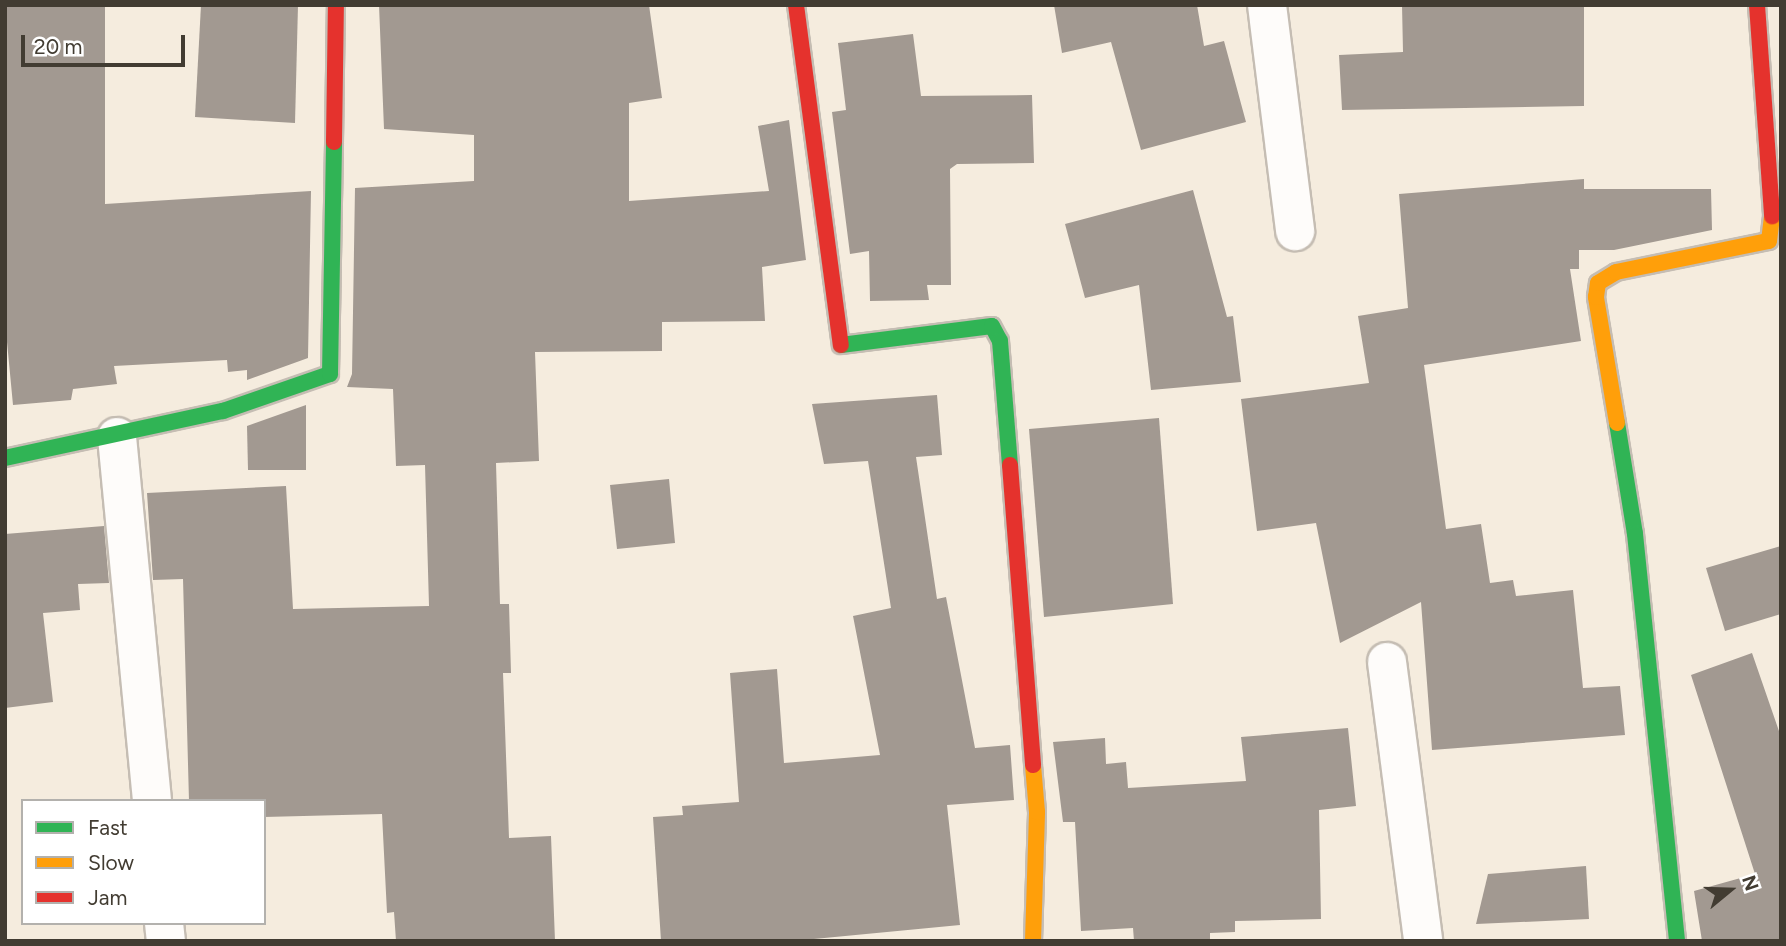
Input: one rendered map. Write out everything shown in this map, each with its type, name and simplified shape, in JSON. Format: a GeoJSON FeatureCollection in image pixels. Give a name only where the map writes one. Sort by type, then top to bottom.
{"type":"FeatureCollection","features":[{"type":"Feature","properties":{"kind":"street"},"geometry":{"type":"LineString","coordinates":[[5,458],[117,437],[223,411],[330,374],[336,5]]}},
{"type":"Feature","properties":{"kind":"street"},"geometry":{"type":"LineString","coordinates":[[796,5],[839,345],[974,325],[992,326],[1000,341],[1037,812],[1033,941]]}},
{"type":"Feature","properties":{"kind":"street"},"geometry":{"type":"LineString","coordinates":[[1267,5],[1295,231]]}},
{"type":"Feature","properties":{"kind":"street"},"geometry":{"type":"LineString","coordinates":[[1677,941],[1635,534],[1596,297],[1598,283],[1616,272],[1769,241],[1773,225],[1757,5]]}},
{"type":"Feature","properties":{"kind":"street"},"geometry":{"type":"LineString","coordinates":[[117,437],[152,799]]}},
{"type":"Feature","properties":{"kind":"street"},"geometry":{"type":"LineString","coordinates":[[1387,662],[1423,941]]}},
{"type":"Feature","properties":{"kind":"building"},"geometry":{"type":"Polygon","coordinates":[[[5,5],[105,5],[105,204],[311,191],[308,358],[247,380],[247,370],[228,372],[227,360],[114,366],[117,384],[73,389],[71,400],[13,405],[5,321],[5,5]]]}},
{"type":"Feature","properties":{"kind":"building"},"geometry":{"type":"Polygon","coordinates":[[[201,5],[298,5],[295,123],[195,117],[201,5]]]}},
{"type":"Feature","properties":{"kind":"building"},"geometry":{"type":"Polygon","coordinates":[[[379,5],[649,5],[662,98],[629,103],[629,201],[769,191],[758,126],[789,120],[806,260],[762,267],[765,321],[662,322],[662,351],[535,352],[539,461],[496,463],[500,604],[509,604],[511,673],[503,673],[509,838],[551,836],[555,941],[396,941],[394,912],[387,913],[382,814],[266,817],[266,799],[189,799],[183,579],[153,580],[147,493],[286,486],[293,609],[429,606],[425,465],[396,466],[393,389],[347,387],[352,374],[355,188],[474,181],[474,135],[384,129],[379,5]]]}},
{"type":"Feature","properties":{"kind":"building"},"geometry":{"type":"Polygon","coordinates":[[[1054,5],[1197,5],[1204,46],[1224,41],[1246,122],[1141,150],[1111,42],[1062,53],[1054,5]]]}},
{"type":"Feature","properties":{"kind":"building"},"geometry":{"type":"Polygon","coordinates":[[[1402,5],[1584,5],[1584,106],[1342,110],[1339,55],[1403,52],[1402,5]]]}},
{"type":"Feature","properties":{"kind":"building"},"geometry":{"type":"Polygon","coordinates":[[[913,34],[921,96],[1032,95],[1034,163],[957,164],[950,169],[951,285],[927,285],[929,300],[870,301],[869,251],[850,254],[832,112],[846,110],[838,43],[913,34]]]}},
{"type":"Feature","properties":{"kind":"building"},"geometry":{"type":"Polygon","coordinates":[[[1584,179],[1584,189],[1711,189],[1712,230],[1614,250],[1579,250],[1579,269],[1570,269],[1581,341],[1424,365],[1446,529],[1481,524],[1490,583],[1513,580],[1516,596],[1573,590],[1583,688],[1620,686],[1625,735],[1432,750],[1421,602],[1340,643],[1316,523],[1257,531],[1241,399],[1369,383],[1358,316],[1408,308],[1399,194],[1584,179]]]}},
{"type":"Feature","properties":{"kind":"building"},"geometry":{"type":"Polygon","coordinates":[[[1193,190],[1227,317],[1233,316],[1241,382],[1151,390],[1139,285],[1085,298],[1065,224],[1193,190]]]}},
{"type":"Feature","properties":{"kind":"building"},"geometry":{"type":"Polygon","coordinates":[[[937,395],[942,455],[916,457],[937,599],[946,597],[975,748],[1010,745],[1014,800],[947,805],[960,925],[793,941],[661,941],[653,817],[683,815],[682,806],[739,802],[730,673],[777,669],[784,763],[880,755],[853,616],[891,608],[868,461],[824,464],[812,404],[937,395]]]}},
{"type":"Feature","properties":{"kind":"building"},"geometry":{"type":"Polygon","coordinates":[[[306,405],[306,470],[248,470],[247,426],[306,405]]]}},
{"type":"Feature","properties":{"kind":"building"},"geometry":{"type":"Polygon","coordinates":[[[1159,418],[1173,604],[1044,617],[1029,429],[1159,418]]]}},
{"type":"Feature","properties":{"kind":"building"},"geometry":{"type":"Polygon","coordinates":[[[669,479],[675,543],[617,549],[610,485],[669,479]]]}},
{"type":"Feature","properties":{"kind":"building"},"geometry":{"type":"Polygon","coordinates":[[[104,526],[109,583],[78,584],[80,610],[43,613],[53,702],[5,708],[5,534],[104,526]]]}},
{"type":"Feature","properties":{"kind":"building"},"geometry":{"type":"Polygon","coordinates":[[[1781,546],[1781,614],[1725,631],[1706,568],[1781,546]]]}},
{"type":"Feature","properties":{"kind":"building"},"geometry":{"type":"Polygon","coordinates":[[[1752,653],[1781,737],[1781,941],[1702,941],[1694,891],[1755,874],[1691,675],[1752,653]]]}},
{"type":"Feature","properties":{"kind":"building"},"geometry":{"type":"Polygon","coordinates":[[[1348,728],[1356,806],[1319,810],[1321,919],[1235,921],[1235,932],[1210,933],[1210,941],[1134,941],[1133,928],[1081,931],[1075,822],[1063,822],[1053,742],[1105,738],[1106,764],[1126,762],[1128,788],[1246,781],[1241,737],[1348,728]]]}},
{"type":"Feature","properties":{"kind":"building"},"geometry":{"type":"Polygon","coordinates":[[[1586,866],[1589,919],[1476,924],[1488,874],[1586,866]]]}},
{"type":"Feature","properties":{"kind":"traffic: fast"},"geometry":{"type":"LineString","coordinates":[[5,458],[223,411],[330,374],[334,142]]}},
{"type":"Feature","properties":{"kind":"traffic: fast"},"geometry":{"type":"LineString","coordinates":[[841,345],[992,326],[1000,341],[1010,465]]}},
{"type":"Feature","properties":{"kind":"traffic: fast"},"geometry":{"type":"LineString","coordinates":[[1617,423],[1635,534],[1677,941]]}},
{"type":"Feature","properties":{"kind":"traffic: slow"},"geometry":{"type":"LineString","coordinates":[[1617,423],[1596,297],[1598,283],[1616,272],[1769,241],[1772,216]]}},
{"type":"Feature","properties":{"kind":"traffic: slow"},"geometry":{"type":"LineString","coordinates":[[1033,765],[1037,812],[1033,941]]}},
{"type":"Feature","properties":{"kind":"traffic: jam"},"geometry":{"type":"LineString","coordinates":[[334,142],[336,5]]}},
{"type":"Feature","properties":{"kind":"traffic: jam"},"geometry":{"type":"LineString","coordinates":[[796,5],[841,345]]}},
{"type":"Feature","properties":{"kind":"traffic: jam"},"geometry":{"type":"LineString","coordinates":[[1757,5],[1772,216]]}},
{"type":"Feature","properties":{"kind":"traffic: jam"},"geometry":{"type":"LineString","coordinates":[[1010,465],[1033,765]]}}]}
